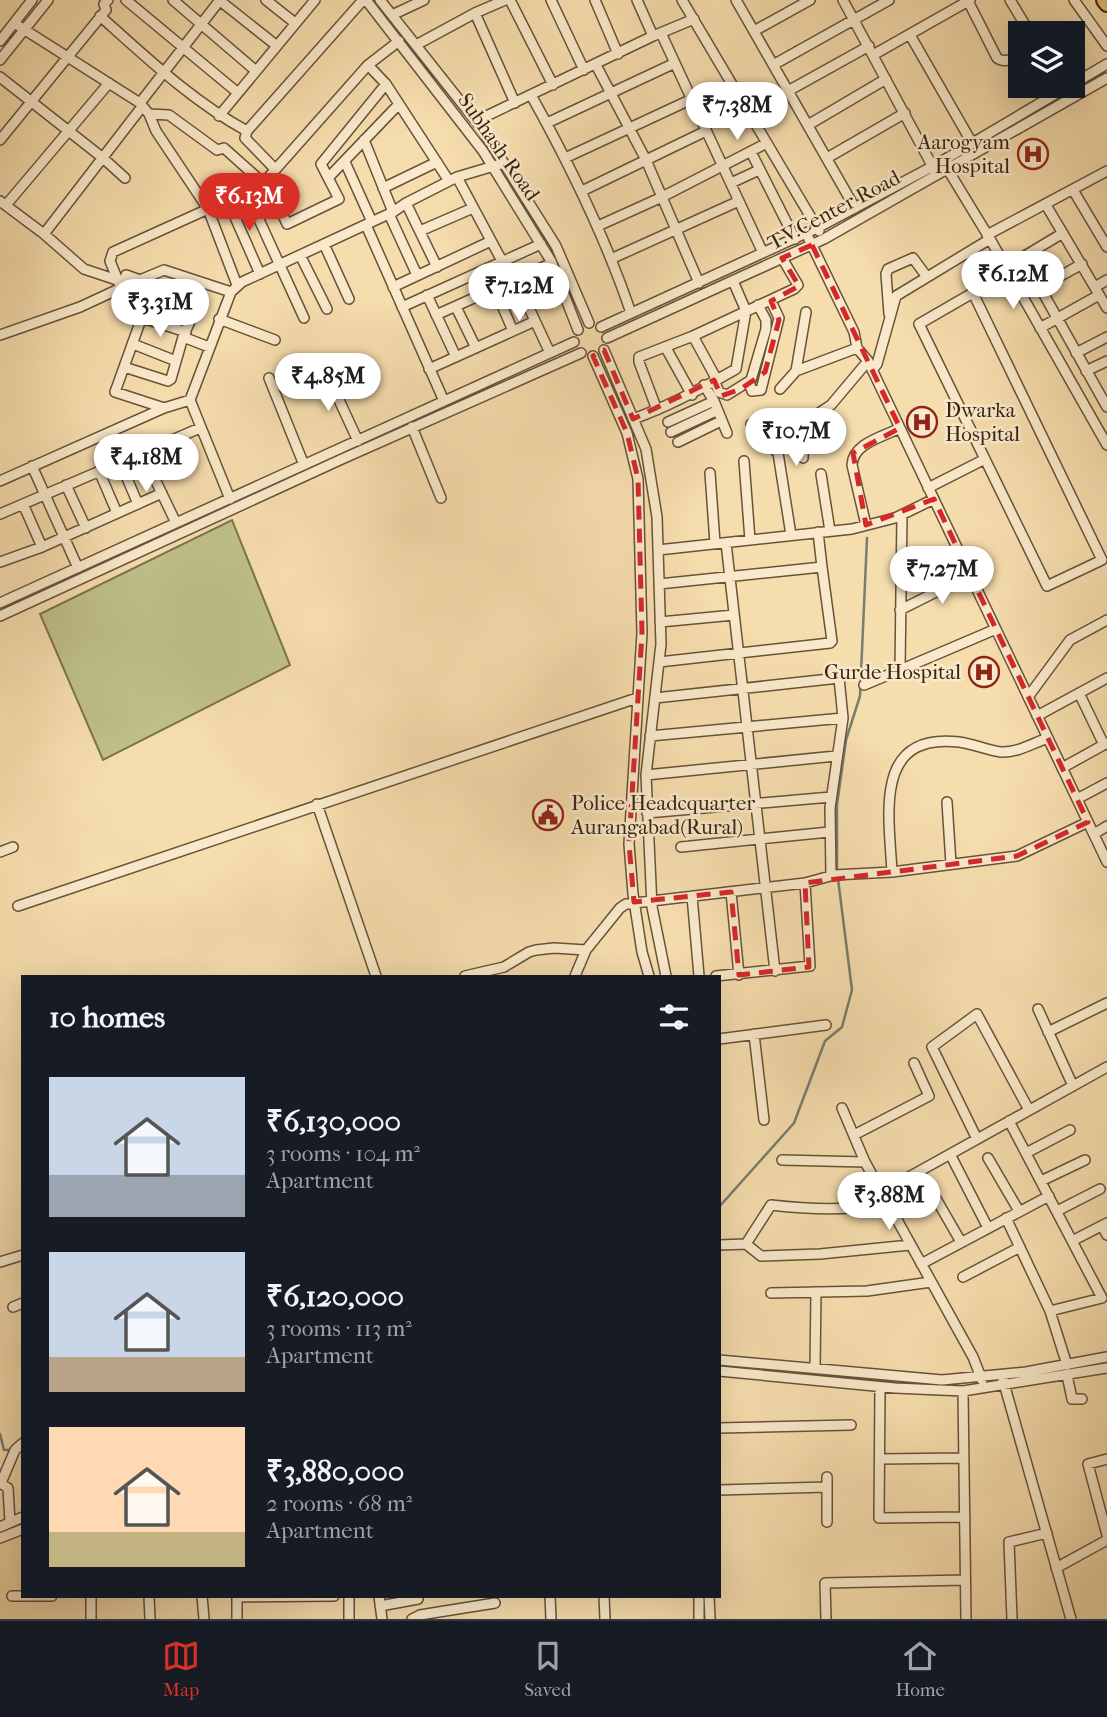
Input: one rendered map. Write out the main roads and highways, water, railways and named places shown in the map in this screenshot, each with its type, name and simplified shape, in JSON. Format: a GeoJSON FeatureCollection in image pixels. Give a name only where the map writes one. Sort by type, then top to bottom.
{"type":"FeatureCollection","features":[{"type":"Feature","properties":{"kind":"waterway"},"geometry":{"type":"LineString","coordinates":[[721,1205],[794,1123],[825,1041],[842,1027],[852,990],[837,871],[837,805],[846,740],[860,696],[867,538]]}},
{"type":"Feature","properties":{"kind":"waterway"},"geometry":{"type":"LineString","coordinates":[[0,1434],[4,1450],[12,1450]]}},
{"type":"Feature","properties":{"kind":"place","name":"Aarogyam Hospital"},"geometry":{"type":"Point","coordinates":[1033,154]}},
{"type":"Feature","properties":{"kind":"place","name":"Dwarka Hospital"},"geometry":{"type":"Point","coordinates":[922,422]}},
{"type":"Feature","properties":{"kind":"place","name":"Gurde Hospital"},"geometry":{"type":"Point","coordinates":[984,672]}},
{"type":"Feature","properties":{"kind":"place","name":"Police Headcquarter Aurangabad(Rural)"},"geometry":{"type":"Point","coordinates":[548,815]}}]}
